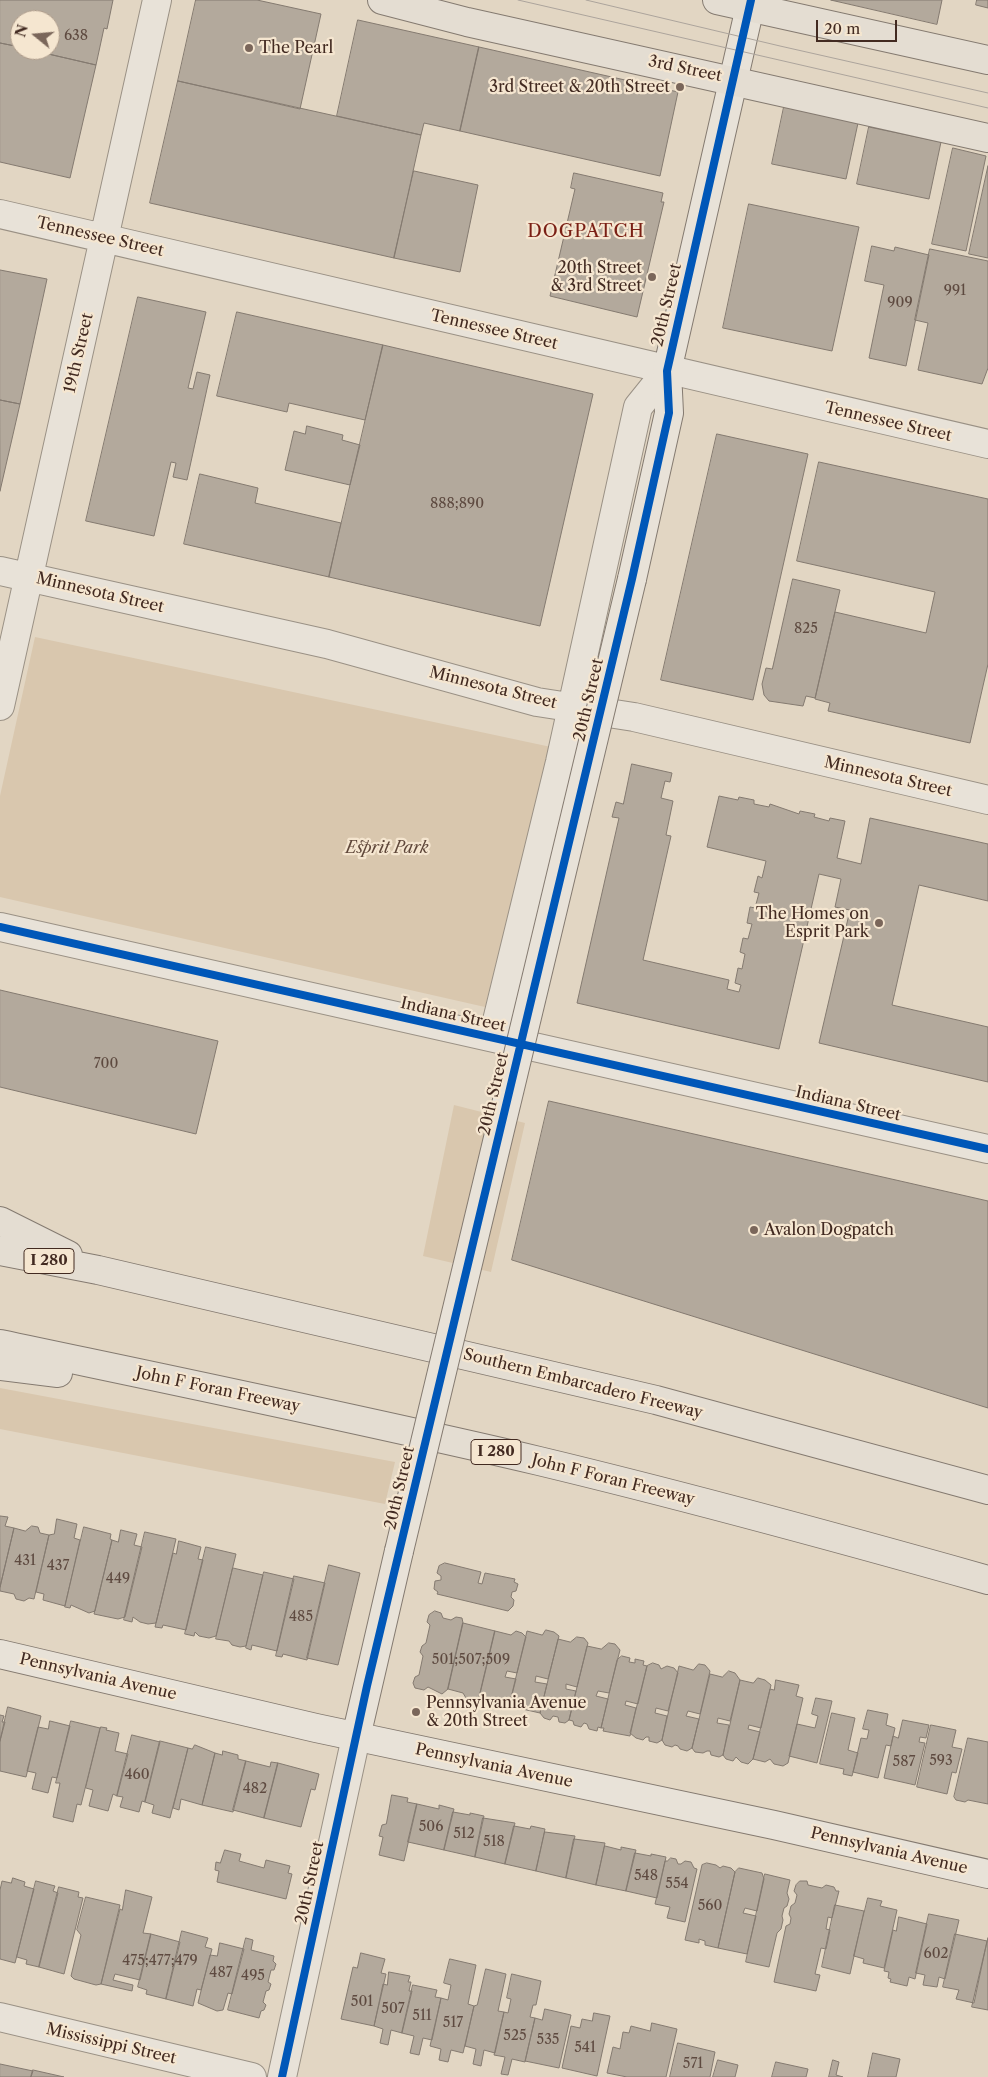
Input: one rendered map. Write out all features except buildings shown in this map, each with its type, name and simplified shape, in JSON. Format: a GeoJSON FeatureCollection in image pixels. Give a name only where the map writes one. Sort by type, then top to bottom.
{"type":"FeatureCollection","features":[{"type":"Feature","properties":{"kind":"main road","name":"3rd Street"},"geometry":{"type":"LineString","coordinates":[[382,0],[467,22],[988,138]]}},
{"type":"Feature","properties":{"kind":"main road"},"geometry":{"type":"LineString","coordinates":[[717,0],[750,3],[988,60]]}},
{"type":"Feature","properties":{"kind":"main road"},"geometry":{"type":"LineString","coordinates":[[0,1221],[98,1270]]}},
{"type":"Feature","properties":{"kind":"main road","name":"Southern Embarcadero Freeway"},"geometry":{"type":"LineString","coordinates":[[0,1251],[98,1270],[656,1400],[988,1490]]}},
{"type":"Feature","properties":{"kind":"main road","name":"John F Foran Freeway"},"geometry":{"type":"LineString","coordinates":[[0,1344],[392,1428],[639,1486],[988,1580]]}},
{"type":"Feature","properties":{"kind":"main road"},"geometry":{"type":"LineString","coordinates":[[0,1366],[260,1399]]}},
{"type":"Feature","properties":{"kind":"street","name":"19th Street"},"geometry":{"type":"LineString","coordinates":[[0,706],[157,0]]}},
{"type":"Feature","properties":{"kind":"street","name":"20th Street"},"geometry":{"type":"LineString","coordinates":[[282,2077],[356,1737],[399,1551],[632,578],[669,413],[667,371],[750,3]]}},
{"type":"Feature","properties":{"kind":"street","name":"Tennessee Street"},"geometry":{"type":"LineString","coordinates":[[0,214],[667,371],[988,444]]}},
{"type":"Feature","properties":{"kind":"street","name":"20th Street"},"geometry":{"type":"LineString","coordinates":[[493,1037],[572,707],[638,407],[667,371]]}},
{"type":"Feature","properties":{"kind":"street","name":"Minnesota Street"},"geometry":{"type":"LineString","coordinates":[[0,571],[327,644],[537,702],[634,717],[988,800]]}},
{"type":"Feature","properties":{"kind":"street","name":"Indiana Street"},"geometry":{"type":"LineString","coordinates":[[0,927],[988,1149]]}},
{"type":"Feature","properties":{"kind":"street","name":"Pennsylvania Avenue"},"geometry":{"type":"LineString","coordinates":[[0,1654],[356,1737],[774,1825],[988,1874]]}},
{"type":"Feature","properties":{"kind":"street","name":"Mississippi Street"},"geometry":{"type":"LineString","coordinates":[[0,2017],[252,2077]]}},
{"type":"Feature","properties":{"kind":"green space","name":"Esprit Park"},"geometry":{"type":"Polygon","coordinates":[[[35,637],[551,747],[485,1007],[0,897],[0,796],[35,637]]]}},
{"type":"Feature","properties":{"kind":"green space"},"geometry":{"type":"Polygon","coordinates":[[[454,1105],[525,1123],[491,1272],[423,1256],[454,1105]]]}},
{"type":"Feature","properties":{"kind":"green space"},"geometry":{"type":"Polygon","coordinates":[[[0,1388],[395,1462],[385,1504],[0,1429],[0,1388]]]}},
{"type":"Feature","properties":{"kind":"tram line"},"geometry":{"type":"LineString","coordinates":[[518,0],[988,108]]}},
{"type":"Feature","properties":{"kind":"tram line"},"geometry":{"type":"LineString","coordinates":[[586,0],[988,93]]}},
{"type":"Feature","properties":{"kind":"cycle path"},"geometry":{"type":"LineString","coordinates":[[282,2077],[367,1686],[632,579],[669,413],[667,371],[751,0]]}},
{"type":"Feature","properties":{"kind":"cycle path"},"geometry":{"type":"LineString","coordinates":[[0,927],[988,1149]]}},
{"type":"Feature","properties":{"kind":"place","name":"The Pearl"},"geometry":{"type":"Point","coordinates":[249,48]}},
{"type":"Feature","properties":{"kind":"place","name":"3rd Street & 20th Street"},"geometry":{"type":"Point","coordinates":[680,87]}},
{"type":"Feature","properties":{"kind":"place","name":"20th Street & 3rd Street"},"geometry":{"type":"Point","coordinates":[652,277]}},
{"type":"Feature","properties":{"kind":"place","name":"The Homes on Esprit Park"},"geometry":{"type":"Point","coordinates":[879,923]}},
{"type":"Feature","properties":{"kind":"place","name":"Avalon Dogpatch"},"geometry":{"type":"Point","coordinates":[754,1230]}},
{"type":"Feature","properties":{"kind":"place","name":"Pennsylvania Avenue & 20th Street"},"geometry":{"type":"Point","coordinates":[416,1712]}},
{"type":"Feature","properties":{"kind":"district","name":"DOGPATCH"},"geometry":{"type":"Point","coordinates":[586,232]}}]}
